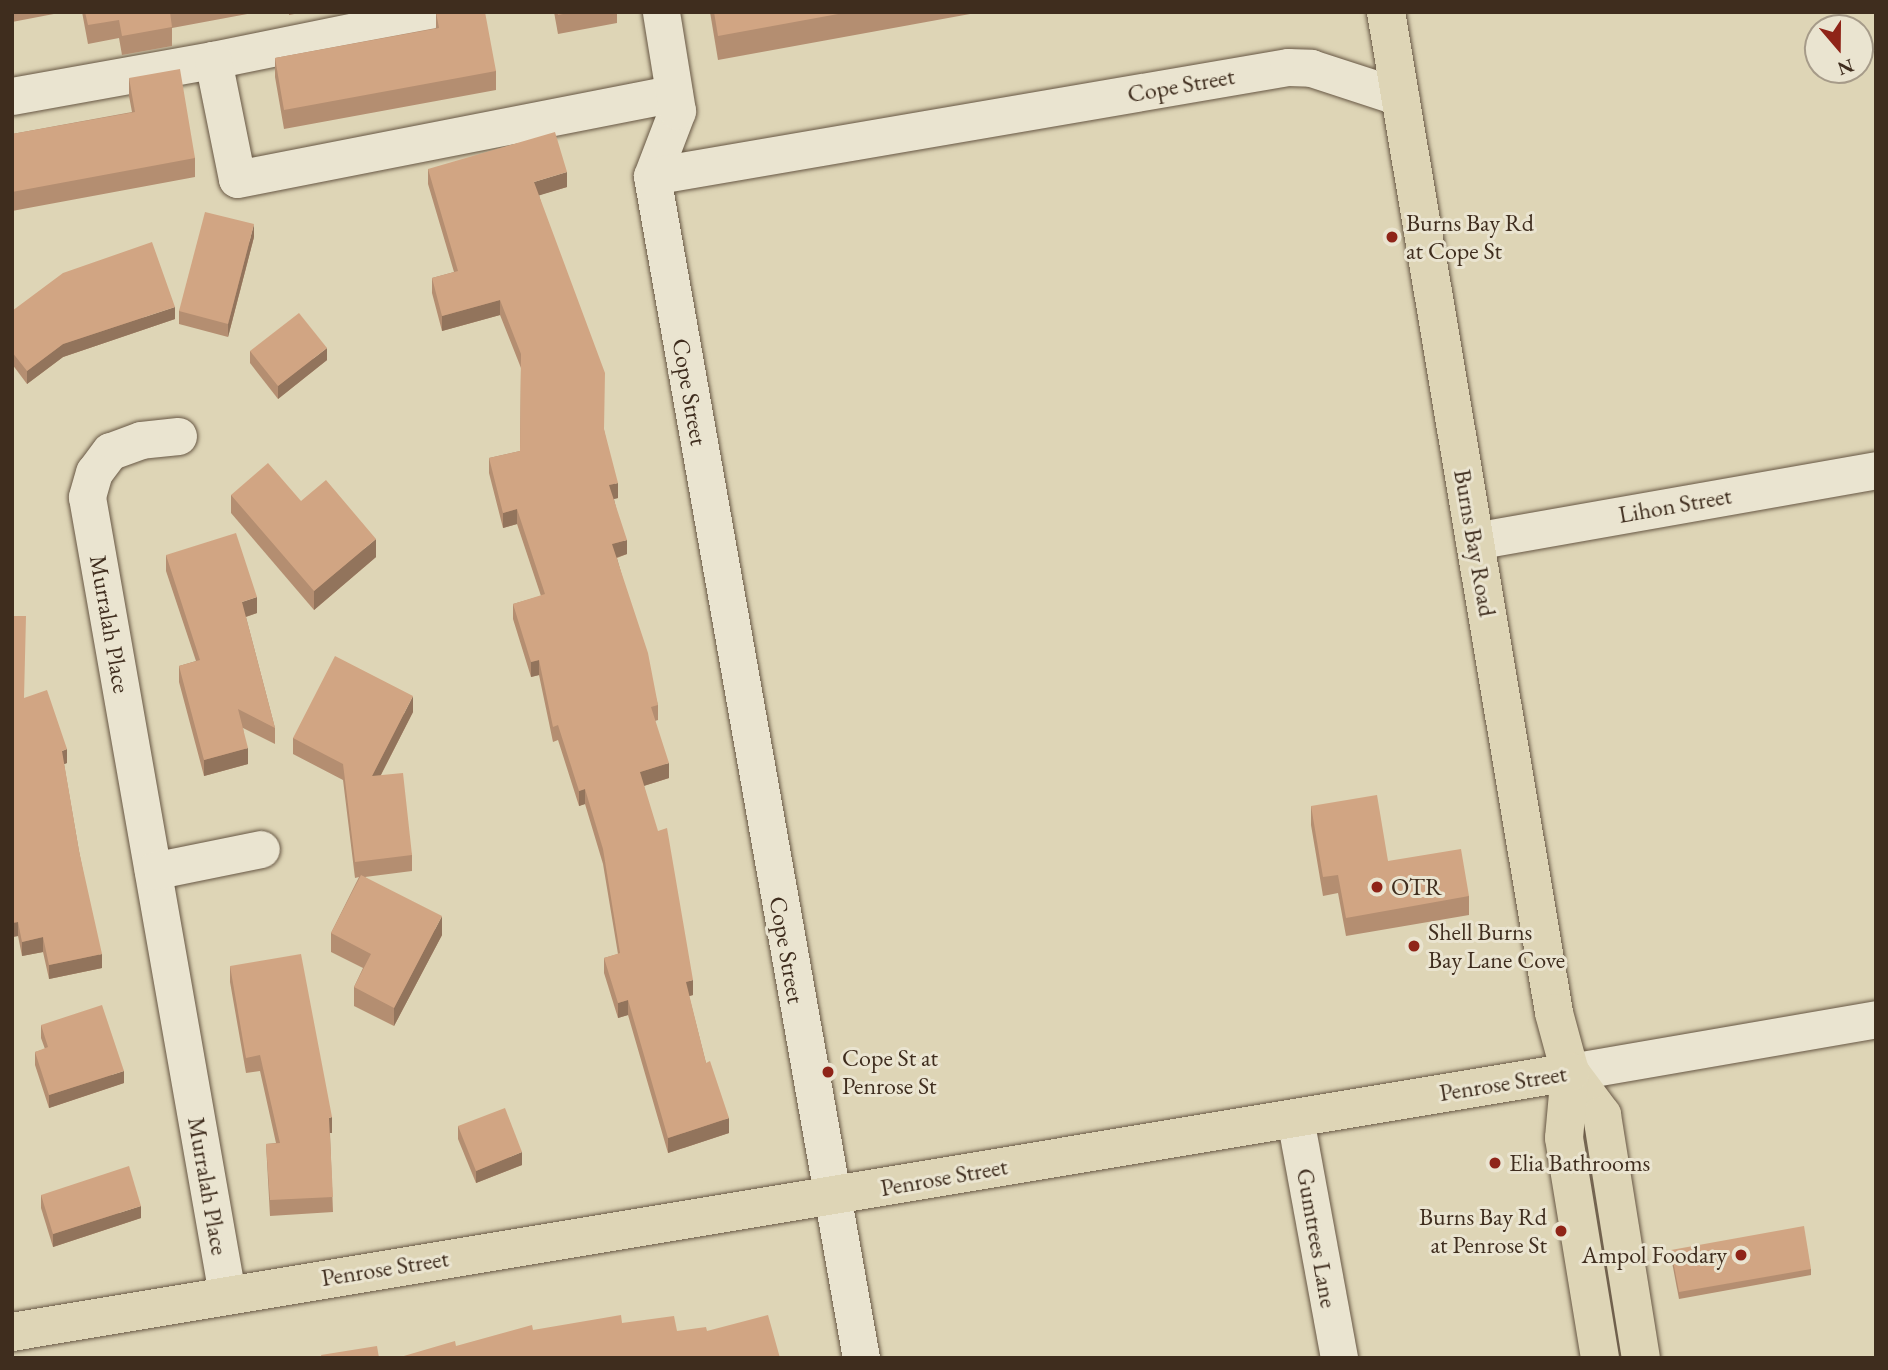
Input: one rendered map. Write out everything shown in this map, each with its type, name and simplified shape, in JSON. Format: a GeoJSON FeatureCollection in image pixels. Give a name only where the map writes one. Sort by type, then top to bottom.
{"type":"FeatureCollection","features":[{"type":"Feature","properties":{"kind":"main road","name":"Burns Bay Road"},"geometry":{"type":"LineString","coordinates":[[1386,12],[1554,1013],[1570,1072],[1564,1138],[1600,1358]]}},
{"type":"Feature","properties":{"kind":"main road","name":"Burns Bay Road"},"geometry":{"type":"LineString","coordinates":[[1570,1072],[1602,1115],[1641,1358]]}},
{"type":"Feature","properties":{"kind":"main road","name":"Penrose Street"},"geometry":{"type":"LineString","coordinates":[[12,1332],[1570,1072]]}},
{"type":"Feature","properties":{"kind":"street"},"geometry":{"type":"LineString","coordinates":[[652,176],[677,111],[661,12]]}},
{"type":"Feature","properties":{"kind":"street"},"geometry":{"type":"LineString","coordinates":[[12,96],[213,60],[420,18]]}},
{"type":"Feature","properties":{"kind":"street"},"geometry":{"type":"LineString","coordinates":[[213,60],[237,179],[674,93]]}},
{"type":"Feature","properties":{"kind":"street","name":"Cope Street"},"geometry":{"type":"LineString","coordinates":[[861,1358],[652,176],[1288,67],[1311,68],[1400,97]]}},
{"type":"Feature","properties":{"kind":"street","name":"Murralah Place"},"geometry":{"type":"LineString","coordinates":[[178,436],[141,440],[110,451],[94,472],[87,497],[227,1294]]}},
{"type":"Feature","properties":{"kind":"street","name":"Lihon Street"},"geometry":{"type":"LineString","coordinates":[[1474,541],[1876,470]]}},
{"type":"Feature","properties":{"kind":"street"},"geometry":{"type":"LineString","coordinates":[[153,871],[261,849]]}},
{"type":"Feature","properties":{"kind":"street","name":"Penrose Street"},"geometry":{"type":"LineString","coordinates":[[1570,1072],[1876,1019]]}},
{"type":"Feature","properties":{"kind":"street","name":"Gumtrees Lane"},"geometry":{"type":"LineString","coordinates":[[1295,1118],[1339,1358]]}},
{"type":"Feature","properties":{"kind":"building"},"geometry":{"type":"Polygon","coordinates":[[[85,12],[170,12],[172,27],[122,36],[119,20],[88,25],[85,12]]]}},
{"type":"Feature","properties":{"kind":"building"},"geometry":{"type":"Polygon","coordinates":[[[436,12],[485,12],[496,71],[284,110],[275,58],[439,28],[436,12]]]}},
{"type":"Feature","properties":{"kind":"building"},"geometry":{"type":"Polygon","coordinates":[[[714,12],[849,12],[718,36],[714,12]]]}},
{"type":"Feature","properties":{"kind":"building"},"geometry":{"type":"Polygon","coordinates":[[[180,69],[195,158],[12,192],[12,134],[135,112],[129,78],[180,69]]]}},
{"type":"Feature","properties":{"kind":"building"},"geometry":{"type":"Polygon","coordinates":[[[555,132],[567,172],[534,182],[605,373],[604,429],[618,483],[609,485],[627,540],[612,544],[648,653],[658,705],[651,707],[669,763],[640,772],[658,831],[667,828],[693,980],[686,982],[706,1063],[710,1061],[729,1118],[668,1138],[628,1000],[618,1003],[604,958],[620,953],[603,849],[585,789],[579,791],[558,725],[553,727],[539,660],[531,662],[513,604],[545,594],[517,509],[503,513],[489,458],[520,451],[521,354],[500,300],[442,316],[432,278],[458,271],[428,169],[555,132]]]}},
{"type":"Feature","properties":{"kind":"building"},"geometry":{"type":"Polygon","coordinates":[[[205,212],[254,224],[228,324],[179,311],[205,212]]]}},
{"type":"Feature","properties":{"kind":"building"},"geometry":{"type":"Polygon","coordinates":[[[152,242],[175,307],[63,344],[27,371],[12,352],[12,311],[63,273],[152,242]]]}},
{"type":"Feature","properties":{"kind":"building"},"geometry":{"type":"Polygon","coordinates":[[[299,313],[327,348],[278,386],[250,351],[299,313]]]}},
{"type":"Feature","properties":{"kind":"building"},"geometry":{"type":"Polygon","coordinates":[[[268,463],[301,501],[326,480],[376,539],[314,591],[231,495],[268,463]]]}},
{"type":"Feature","properties":{"kind":"building"},"geometry":{"type":"Polygon","coordinates":[[[236,533],[257,597],[242,602],[275,728],[238,709],[248,748],[204,760],[179,666],[200,660],[166,555],[236,533]]]}},
{"type":"Feature","properties":{"kind":"building"},"geometry":{"type":"Polygon","coordinates":[[[12,612],[13,616],[26,616],[24,698],[47,690],[67,749],[62,751],[79,851],[102,954],[49,965],[43,937],[22,942],[18,922],[12,923],[12,612]]]}},
{"type":"Feature","properties":{"kind":"building"},"geometry":{"type":"Polygon","coordinates":[[[335,656],[413,696],[372,776],[403,773],[412,855],[355,862],[343,764],[293,738],[335,656]]]}},
{"type":"Feature","properties":{"kind":"building"},"geometry":{"type":"Polygon","coordinates":[[[1377,795],[1388,861],[1461,849],[1469,896],[1346,918],[1338,875],[1323,877],[1311,806],[1377,795]]]}},
{"type":"Feature","properties":{"kind":"building"},"geometry":{"type":"Polygon","coordinates":[[[361,875],[442,916],[394,1008],[354,987],[371,954],[331,933],[361,875]]]}},
{"type":"Feature","properties":{"kind":"building"},"geometry":{"type":"Polygon","coordinates":[[[301,954],[332,1117],[329,1118],[333,1197],[270,1200],[266,1144],[280,1143],[260,1055],[246,1058],[230,966],[301,954]]]}},
{"type":"Feature","properties":{"kind":"building"},"geometry":{"type":"Polygon","coordinates":[[[102,1005],[124,1071],[49,1095],[35,1052],[48,1047],[41,1025],[102,1005]]]}},
{"type":"Feature","properties":{"kind":"building"},"geometry":{"type":"Polygon","coordinates":[[[505,1108],[522,1152],[476,1171],[458,1126],[505,1108]]]}},
{"type":"Feature","properties":{"kind":"building"},"geometry":{"type":"Polygon","coordinates":[[[129,1166],[141,1206],[53,1234],[41,1195],[129,1166]]]}},
{"type":"Feature","properties":{"kind":"building"},"geometry":{"type":"Polygon","coordinates":[[[1804,1226],[1811,1269],[1679,1292],[1671,1250],[1804,1226]]]}},
{"type":"Feature","properties":{"kind":"building"},"geometry":{"type":"Polygon","coordinates":[[[621,1315],[622,1323],[674,1316],[677,1331],[706,1327],[707,1331],[768,1315],[780,1358],[397,1358],[455,1341],[456,1346],[532,1325],[533,1330],[621,1315]]]}},
{"type":"Feature","properties":{"kind":"building"},"geometry":{"type":"Polygon","coordinates":[[[377,1346],[379,1358],[322,1358],[321,1355],[377,1346]]]}},
{"type":"Feature","properties":{"kind":"place","name":"Burns Bay Rd at Cope St"},"geometry":{"type":"Point","coordinates":[1392,237]}},
{"type":"Feature","properties":{"kind":"place","name":"OTR"},"geometry":{"type":"Point","coordinates":[1377,887]}},
{"type":"Feature","properties":{"kind":"place","name":"Shell Burns Bay Lane Cove"},"geometry":{"type":"Point","coordinates":[1414,946]}},
{"type":"Feature","properties":{"kind":"place","name":"Cope St at Penrose St"},"geometry":{"type":"Point","coordinates":[828,1072]}},
{"type":"Feature","properties":{"kind":"place","name":"Elia Bathrooms"},"geometry":{"type":"Point","coordinates":[1495,1163]}},
{"type":"Feature","properties":{"kind":"place","name":"Burns Bay Rd at Penrose St"},"geometry":{"type":"Point","coordinates":[1561,1231]}},
{"type":"Feature","properties":{"kind":"place","name":"Ampol Foodary"},"geometry":{"type":"Point","coordinates":[1741,1255]}}]}
